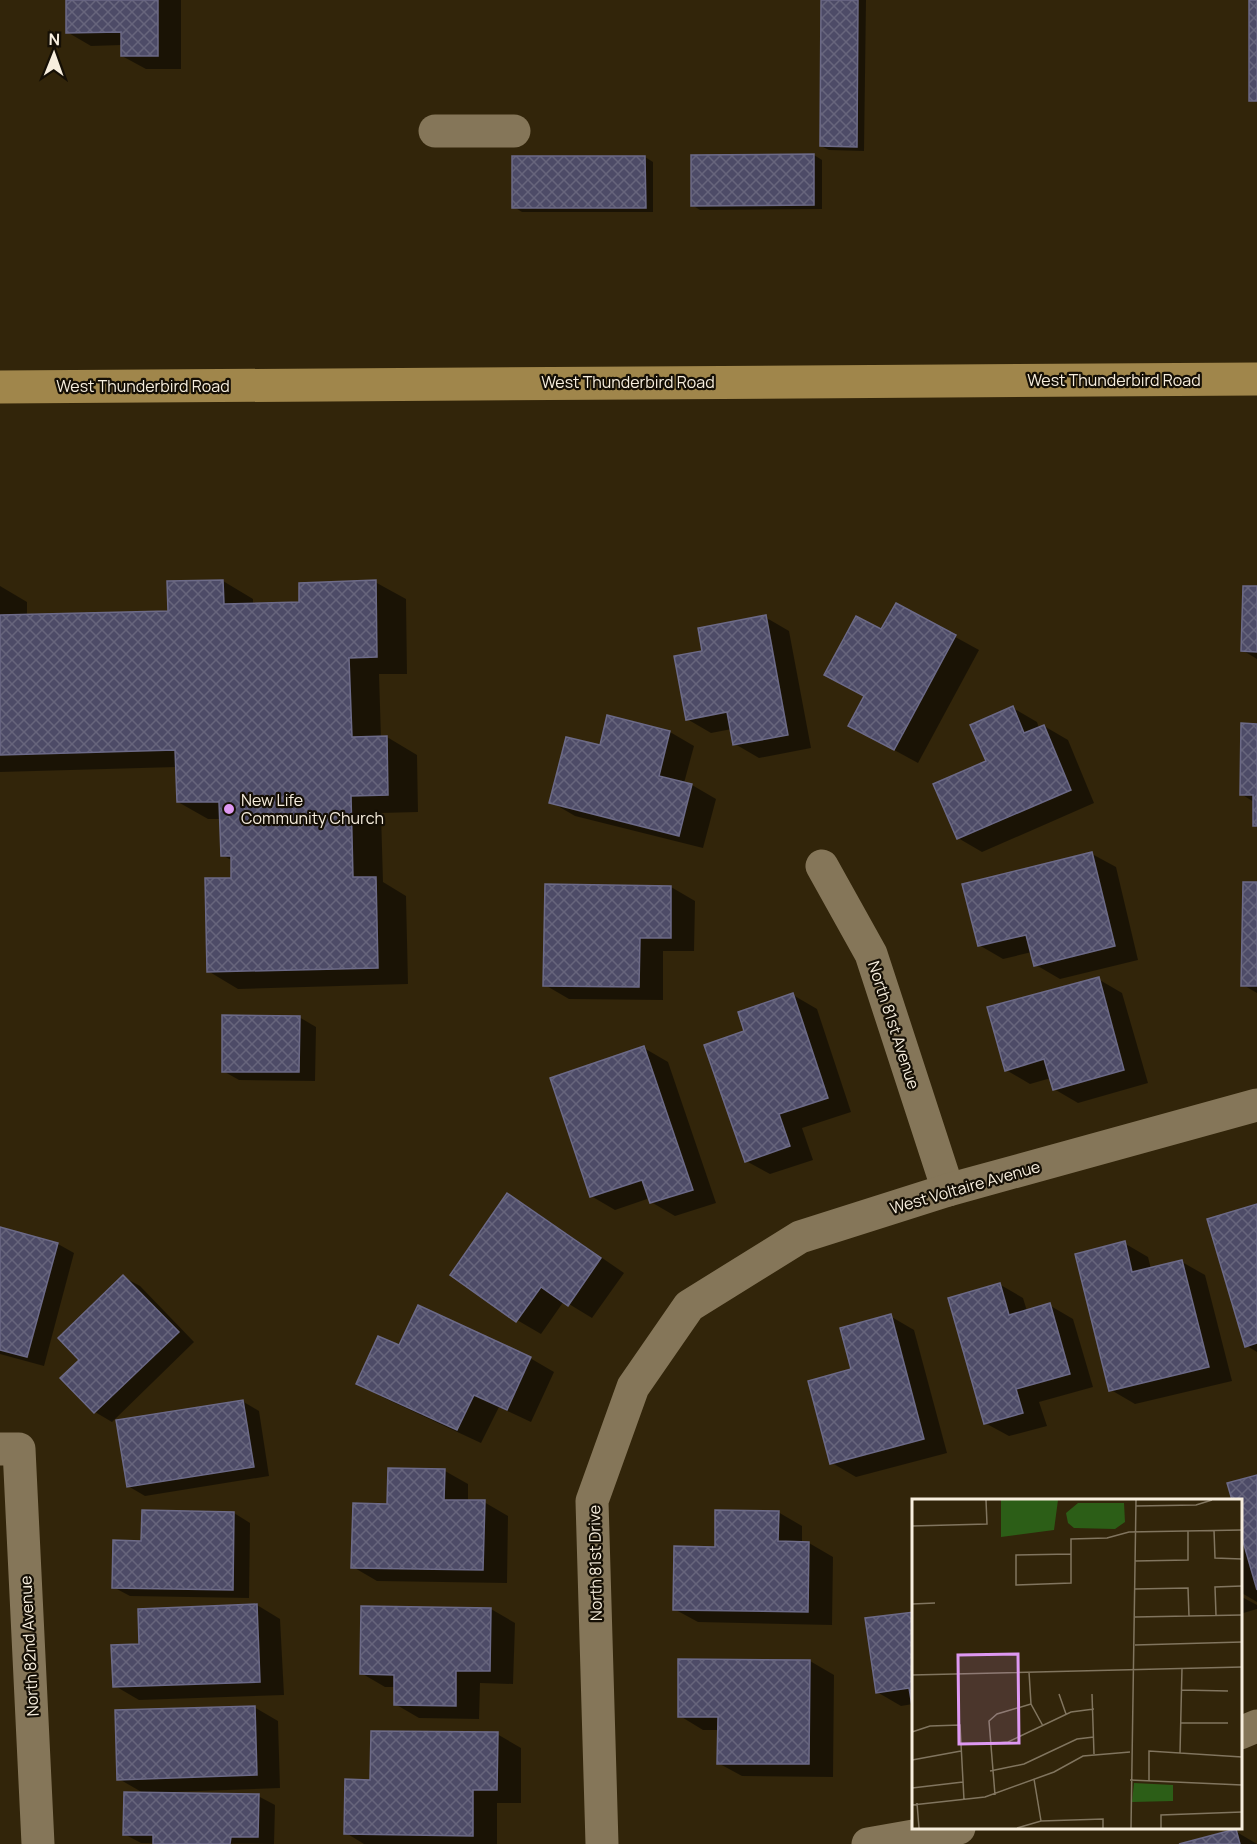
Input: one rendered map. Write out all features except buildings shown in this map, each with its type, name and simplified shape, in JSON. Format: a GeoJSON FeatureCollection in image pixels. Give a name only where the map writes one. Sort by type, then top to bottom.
{"type":"FeatureCollection","features":[{"type":"Feature","properties":{"kind":"main road","name":"West Thunderbird Road"},"geometry":{"type":"LineString","coordinates":[[0,387],[1257,379]]}},
{"type":"Feature","properties":{"kind":"street"},"geometry":{"type":"LineString","coordinates":[[435,131],[514,131]]}},
{"type":"Feature","properties":{"kind":"street","name":"North 81st Avenue"},"geometry":{"type":"LineString","coordinates":[[822,866],[871,954],[948,1190]]}},
{"type":"Feature","properties":{"kind":"street","name":"West Voltaire Avenue"},"geometry":{"type":"LineString","coordinates":[[689,1306],[800,1237],[948,1190],[1257,1105]]}},
{"type":"Feature","properties":{"kind":"street","name":"North 81st Drive"},"geometry":{"type":"LineString","coordinates":[[602,1844],[592,1501],[633,1387],[689,1306]]}},
{"type":"Feature","properties":{"kind":"street","name":"North 82nd Avenue"},"geometry":{"type":"LineString","coordinates":[[10,1449],[38,1844]]}},
{"type":"Feature","properties":{"kind":"street"},"geometry":{"type":"LineString","coordinates":[[1242,1732],[1257,1726]]}},
{"type":"Feature","properties":{"kind":"street"},"geometry":{"type":"LineString","coordinates":[[868,1844],[948,1829]]}},
{"type":"Feature","properties":{"kind":"place","name":"New Life Community Church"},"geometry":{"type":"Point","coordinates":[229,809]}}]}
